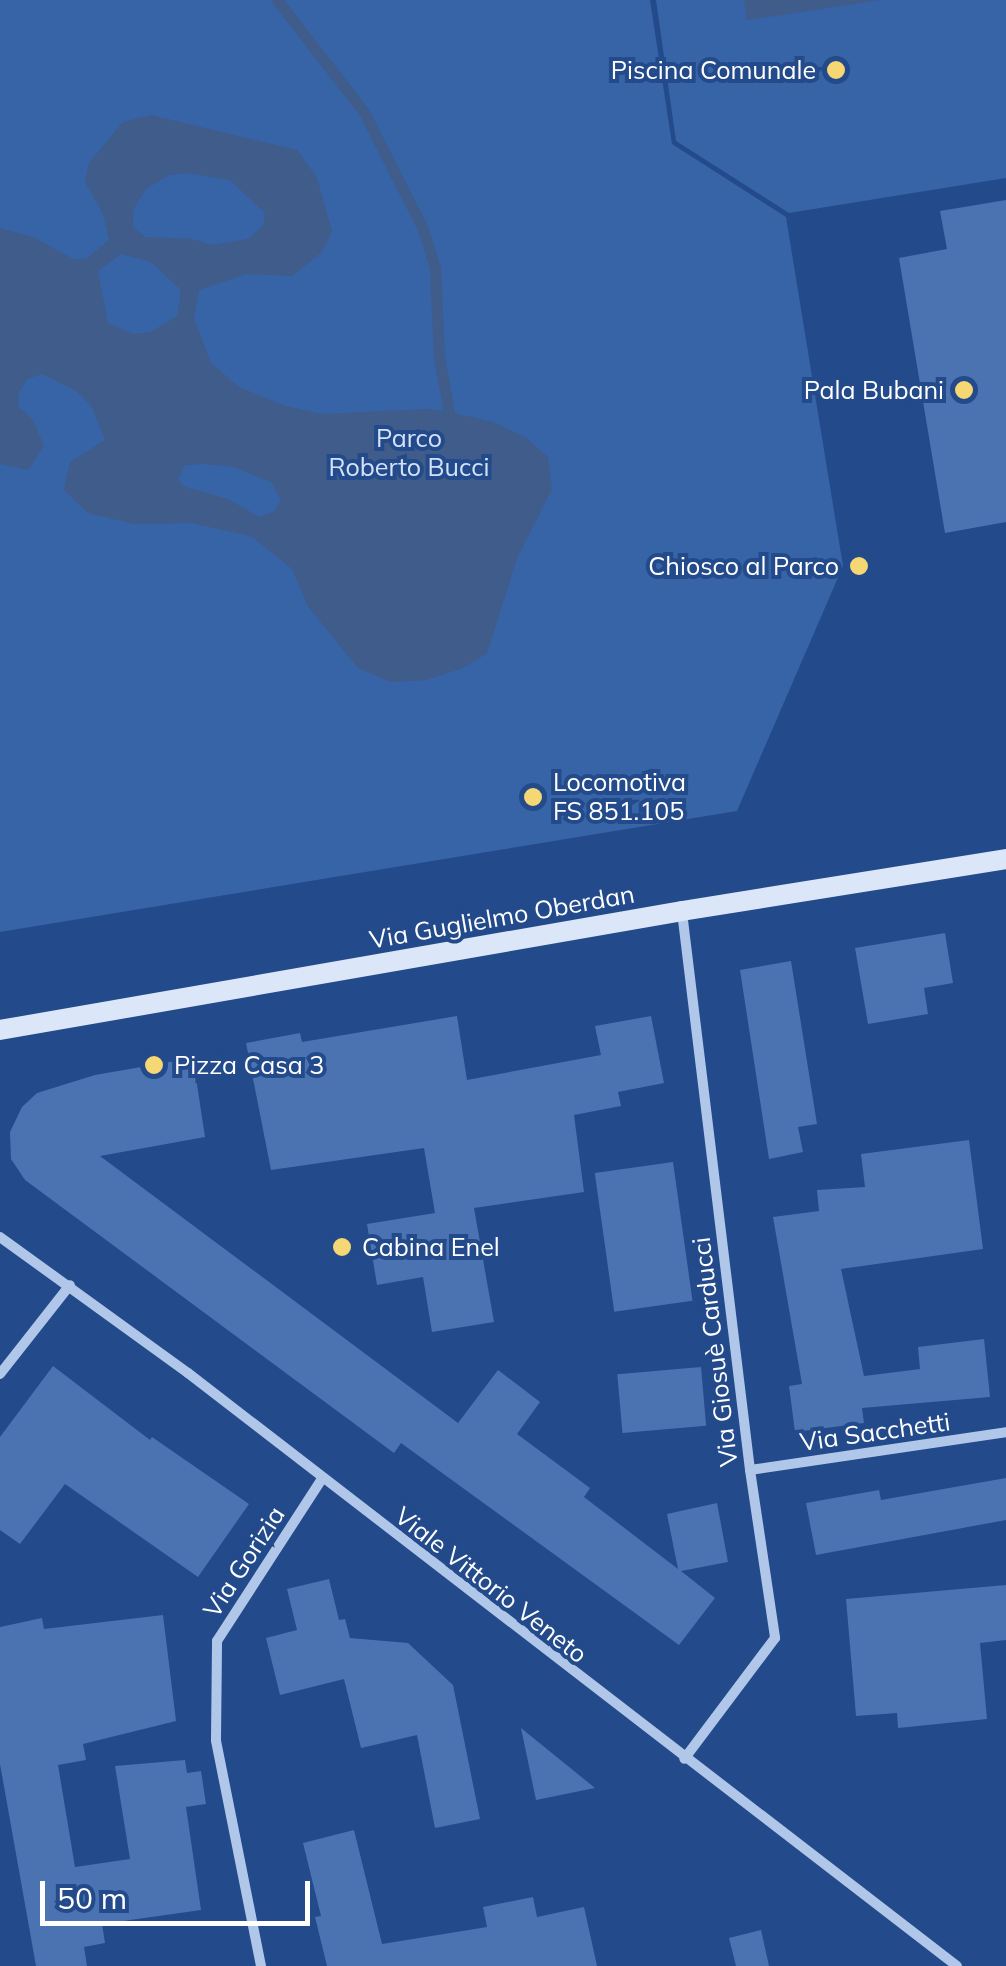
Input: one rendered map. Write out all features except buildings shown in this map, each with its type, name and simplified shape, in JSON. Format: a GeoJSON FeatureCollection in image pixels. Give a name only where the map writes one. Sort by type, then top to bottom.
{"type":"FeatureCollection","features":[{"type":"Feature","properties":{"kind":"main road","name":"Via Guglielmo Oberdan"},"geometry":{"type":"LineString","coordinates":[[2,1031],[682,910],[1006,860]]}},
{"type":"Feature","properties":{"kind":"street","name":"Via Giosuè Carducci"},"geometry":{"type":"LineString","coordinates":[[682,910],[750,1470],[775,1638],[684,1759]]}},
{"type":"Feature","properties":{"kind":"street","name":"Viale Vittorio Veneto"},"geometry":{"type":"LineString","coordinates":[[0,1237],[70,1285],[957,1966]]}},
{"type":"Feature","properties":{"kind":"street"},"geometry":{"type":"LineString","coordinates":[[0,1374],[70,1285]]}},
{"type":"Feature","properties":{"kind":"street","name":"Via Sacchetti"},"geometry":{"type":"LineString","coordinates":[[750,1470],[1006,1432]]}},
{"type":"Feature","properties":{"kind":"street","name":"Via Gorizia"},"geometry":{"type":"LineString","coordinates":[[261,1966],[216,1740],[217,1642],[322,1480]]}},
{"type":"Feature","properties":{"kind":"green space","name":"Parco Roberto Bucci"},"geometry":{"type":"Polygon","coordinates":[[[0,0],[650,0],[672,144],[786,217],[843,566],[737,811],[0,932],[0,0]]]}},
{"type":"Feature","properties":{"kind":"green space","name":"Piscina Comunale"},"geometry":{"type":"Polygon","coordinates":[[[656,0],[1006,0],[1006,178],[789,213],[676,141],[656,0]]]}},
{"type":"Feature","properties":{"kind":"shaded area"},"geometry":{"type":"Polygon","coordinates":[[[744,0],[881,0],[747,20],[744,0]]]}},
{"type":"Feature","properties":{"kind":"shaded area"},"geometry":{"type":"Polygon","coordinates":[[[151,115],[297,150],[317,178],[332,231],[322,252],[292,276],[247,274],[199,290],[194,319],[211,363],[239,387],[285,406],[322,414],[427,409],[449,412],[493,422],[525,437],[548,457],[552,489],[518,556],[487,653],[463,668],[426,680],[391,682],[358,668],[307,605],[292,569],[251,536],[191,523],[134,524],[88,513],[64,490],[70,462],[105,440],[92,407],[76,391],[42,374],[27,379],[18,394],[19,407],[33,420],[44,446],[28,470],[0,464],[0,228],[33,237],[73,259],[86,259],[109,240],[103,214],[85,182],[89,163],[123,122],[151,115]],[[187,173],[169,175],[146,189],[133,210],[133,227],[145,237],[192,239],[212,245],[248,239],[263,226],[265,213],[230,180],[187,173]],[[121,254],[98,271],[108,323],[134,334],[151,332],[177,316],[181,290],[151,262],[121,254]],[[185,465],[178,479],[185,487],[228,499],[259,517],[275,511],[281,500],[271,482],[233,467],[185,465]]]}},
{"type":"Feature","properties":{"kind":"waterway"},"geometry":{"type":"LineString","coordinates":[[277,0],[364,112],[423,229],[435,268],[439,357],[449,412]]}},
{"type":"Feature","properties":{"kind":"place","name":"Piscina Comunale"},"geometry":{"type":"Point","coordinates":[836,70]}},
{"type":"Feature","properties":{"kind":"place","name":"Pala Bubani"},"geometry":{"type":"Point","coordinates":[964,390]}},
{"type":"Feature","properties":{"kind":"place","name":"Chiosco al Parco"},"geometry":{"type":"Point","coordinates":[859,566]}},
{"type":"Feature","properties":{"kind":"place","name":"Locomotiva FS 851.105"},"geometry":{"type":"Point","coordinates":[533,797]}},
{"type":"Feature","properties":{"kind":"place","name":"Pizza Casa 3"},"geometry":{"type":"Point","coordinates":[154,1065]}},
{"type":"Feature","properties":{"kind":"place","name":"Cabina Enel"},"geometry":{"type":"Point","coordinates":[342,1247]}}]}
